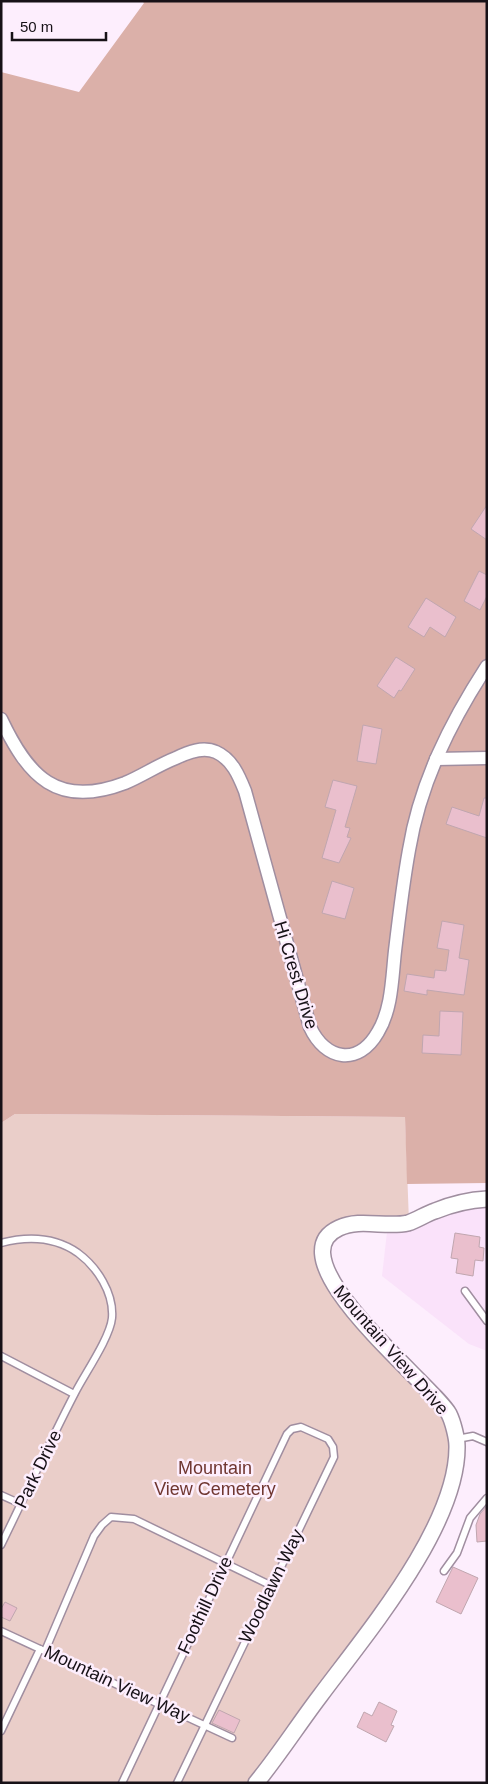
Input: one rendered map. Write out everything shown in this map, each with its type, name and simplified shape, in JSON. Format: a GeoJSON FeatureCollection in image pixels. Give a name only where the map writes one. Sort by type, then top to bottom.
{"type":"FeatureCollection","features":[{"type":"Feature","properties":{"kind":"street","name":"Hi Crest Drive"},"geometry":{"type":"LineString","coordinates":[[1,719],[27,764],[42,781],[65,789],[82,791],[111,787],[126,782],[164,762],[201,750],[215,751],[229,762],[245,791],[310,1027],[324,1049],[342,1056],[354,1054],[365,1048],[384,1021],[409,848],[422,793],[436,759],[467,697],[487,666]]}},
{"type":"Feature","properties":{"kind":"street"},"geometry":{"type":"LineString","coordinates":[[436,759],[487,758]]}},
{"type":"Feature","properties":{"kind":"street","name":"Mountain View Drive"},"geometry":{"type":"LineString","coordinates":[[256,1783],[412,1568],[445,1502],[454,1478],[457,1444],[449,1414],[375,1336],[333,1285],[325,1269],[324,1244],[328,1235],[340,1228],[363,1224],[409,1222],[458,1202],[487,1199]]}},
{"type":"Feature","properties":{"kind":"lane","name":"Park Drive"},"geometry":{"type":"LineString","coordinates":[[1,1243],[31,1239],[52,1240],[64,1244],[89,1263],[105,1286],[112,1319],[108,1331],[74,1394],[1,1544]]}},
{"type":"Feature","properties":{"kind":"lane"},"geometry":{"type":"LineString","coordinates":[[465,1291],[487,1321]]}},
{"type":"Feature","properties":{"kind":"lane"},"geometry":{"type":"LineString","coordinates":[[1,1356],[74,1394]]}},
{"type":"Feature","properties":{"kind":"lane","name":"Woodlawn Way"},"geometry":{"type":"LineString","coordinates":[[178,1783],[270,1586],[334,1457],[333,1447],[328,1439],[301,1427],[292,1429]]}},
{"type":"Feature","properties":{"kind":"lane","name":"Foothill Drive"},"geometry":{"type":"LineString","coordinates":[[122,1783],[225,1563],[287,1434],[292,1429]]}},
{"type":"Feature","properties":{"kind":"lane"},"geometry":{"type":"LineString","coordinates":[[456,1439],[473,1436],[487,1442]]}},
{"type":"Feature","properties":{"kind":"lane"},"geometry":{"type":"LineString","coordinates":[[1,1495],[21,1504]]}},
{"type":"Feature","properties":{"kind":"lane"},"geometry":{"type":"LineString","coordinates":[[444,1571],[458,1553],[470,1518],[487,1498]]}},
{"type":"Feature","properties":{"kind":"lane"},"geometry":{"type":"LineString","coordinates":[[1,1731],[42,1650],[94,1536],[111,1517],[134,1518],[270,1586]]}},
{"type":"Feature","properties":{"kind":"lane","name":"Mountain View Way"},"geometry":{"type":"LineString","coordinates":[[1,1631],[232,1738]]}},
{"type":"Feature","properties":{"kind":"shaded area"},"geometry":{"type":"Polygon","coordinates":[[[142,1],[487,1],[487,1183],[407,1184],[405,1117],[15,1114],[1,1123],[1,72],[79,92],[144,3],[142,1]]]}},
{"type":"Feature","properties":{"kind":"shaded area"},"geometry":{"type":"Polygon","coordinates":[[[474,1207],[487,1208],[487,1351],[469,1344],[382,1276],[387,1232],[415,1230],[440,1218],[474,1207]]]}},
{"type":"Feature","properties":{"kind":"green space","name":"Mountain View Cemetery"},"geometry":{"type":"Polygon","coordinates":[[[15,1114],[405,1117],[409,1222],[328,1235],[325,1269],[449,1414],[457,1444],[427,1541],[256,1783],[1,1783],[1,1123],[15,1114]]]}},
{"type":"Feature","properties":{"kind":"building"},"geometry":{"type":"Polygon","coordinates":[[[487,505],[487,540],[471,529],[487,505]]]}},
{"type":"Feature","properties":{"kind":"building"},"geometry":{"type":"Polygon","coordinates":[[[479,571],[487,575],[487,596],[480,610],[464,601],[479,571]]]}},
{"type":"Feature","properties":{"kind":"building"},"geometry":{"type":"Polygon","coordinates":[[[426,598],[456,617],[445,637],[430,627],[424,637],[408,627],[426,598]]]}},
{"type":"Feature","properties":{"kind":"building"},"geometry":{"type":"Polygon","coordinates":[[[396,657],[415,669],[401,691],[399,690],[394,698],[377,686],[396,657]]]}},
{"type":"Feature","properties":{"kind":"building"},"geometry":{"type":"Polygon","coordinates":[[[363,725],[382,729],[376,764],[357,761],[363,725]]]}},
{"type":"Feature","properties":{"kind":"building"},"geometry":{"type":"Polygon","coordinates":[[[333,780],[357,786],[345,827],[350,828],[347,837],[351,838],[339,863],[322,858],[336,810],[325,807],[333,780]]]}},
{"type":"Feature","properties":{"kind":"building"},"geometry":{"type":"Polygon","coordinates":[[[484,798],[487,798],[487,838],[446,824],[452,807],[479,816],[484,798]]]}},
{"type":"Feature","properties":{"kind":"building"},"geometry":{"type":"Polygon","coordinates":[[[332,881],[354,888],[345,919],[322,913],[332,881]]]}},
{"type":"Feature","properties":{"kind":"building"},"geometry":{"type":"Polygon","coordinates":[[[442,921],[464,925],[459,958],[469,960],[464,995],[427,990],[427,995],[404,991],[407,974],[434,978],[435,970],[446,971],[449,950],[437,948],[442,921]]]}},
{"type":"Feature","properties":{"kind":"building"},"geometry":{"type":"Polygon","coordinates":[[[440,1011],[463,1012],[461,1055],[422,1053],[423,1035],[439,1036],[440,1011]]]}},
{"type":"Feature","properties":{"kind":"building"},"geometry":{"type":"Polygon","coordinates":[[[455,1233],[480,1237],[479,1247],[484,1248],[483,1261],[475,1260],[473,1276],[456,1273],[458,1259],[451,1258],[455,1233]]]}},
{"type":"Feature","properties":{"kind":"building"},"geometry":{"type":"Polygon","coordinates":[[[487,1506],[487,1541],[477,1542],[476,1525],[480,1514],[487,1506]]]}},
{"type":"Feature","properties":{"kind":"building"},"geometry":{"type":"Polygon","coordinates":[[[453,1567],[478,1578],[461,1614],[436,1602],[453,1567]]]}},
{"type":"Feature","properties":{"kind":"building"},"geometry":{"type":"Polygon","coordinates":[[[5,1602],[17,1608],[10,1621],[1,1617],[1,1609],[5,1602]]]}},
{"type":"Feature","properties":{"kind":"building"},"geometry":{"type":"Polygon","coordinates":[[[379,1702],[397,1711],[391,1725],[394,1726],[386,1742],[357,1727],[364,1712],[372,1716],[379,1702]]]}},
{"type":"Feature","properties":{"kind":"building"},"geometry":{"type":"Polygon","coordinates":[[[219,1710],[240,1720],[234,1733],[212,1723],[219,1710]]]}}]}
